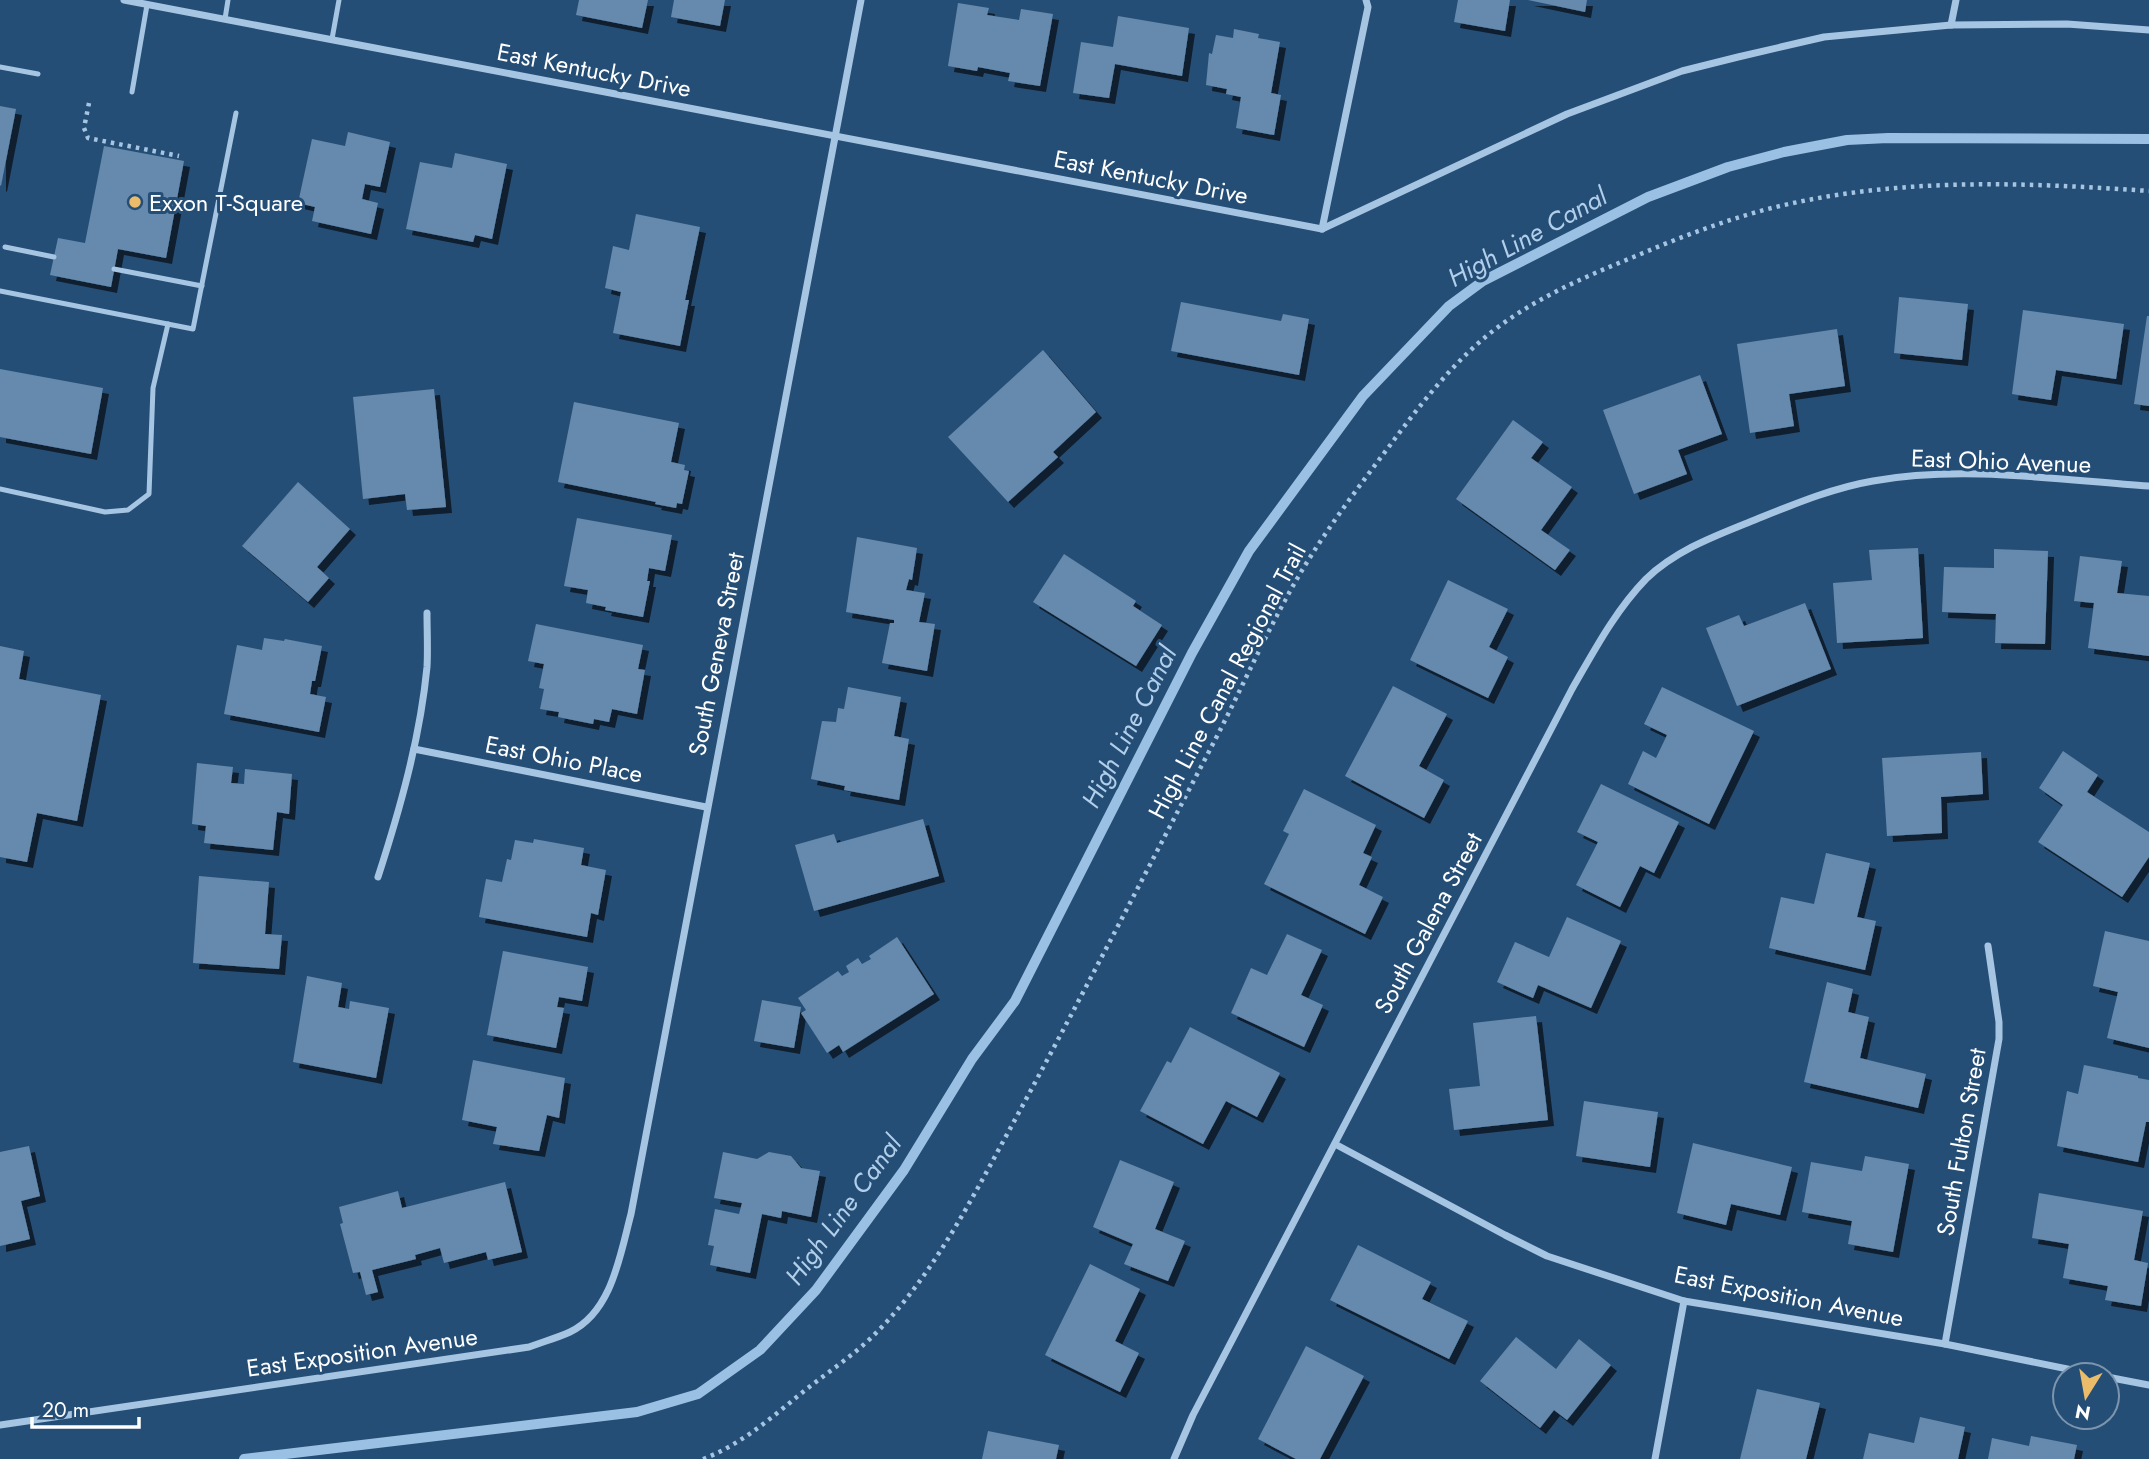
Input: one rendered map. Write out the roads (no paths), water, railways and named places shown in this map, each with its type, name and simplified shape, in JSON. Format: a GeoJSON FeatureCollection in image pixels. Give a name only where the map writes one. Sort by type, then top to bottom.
{"type":"FeatureCollection","features":[{"type":"Feature","properties":{"kind":"street","name":"East Kentucky Drive"},"geometry":{"type":"LineString","coordinates":[[124,0],[1322,229]]}},
{"type":"Feature","properties":{"kind":"street","name":"South Geneva Street"},"geometry":{"type":"LineString","coordinates":[[596,1311],[611,1283],[631,1214],[861,0]]}},
{"type":"Feature","properties":{"kind":"street"},"geometry":{"type":"LineString","coordinates":[[1322,229],[1368,7],[1366,0]]}},
{"type":"Feature","properties":{"kind":"street"},"geometry":{"type":"LineString","coordinates":[[1951,25],[1956,0]]}},
{"type":"Feature","properties":{"kind":"street"},"geometry":{"type":"LineString","coordinates":[[1322,229],[1567,114],[1682,71],[1824,37],[1951,25],[2067,24],[2149,30]]}},
{"type":"Feature","properties":{"kind":"street","name":"East Ohio Avenue"},"geometry":{"type":"LineString","coordinates":[[1812,498],[1872,481],[1932,475],[2000,476],[2149,486]]}},
{"type":"Feature","properties":{"kind":"street","name":"South Galena Street"},"geometry":{"type":"LineString","coordinates":[[1174,1459],[1193,1415],[1572,689],[1612,622],[1647,579],[1677,555],[1720,534],[1812,498]]}},
{"type":"Feature","properties":{"kind":"street"},"geometry":{"type":"LineString","coordinates":[[378,877],[402,801],[414,749],[427,666],[427,613]]}},
{"type":"Feature","properties":{"kind":"street","name":"East Ohio Place"},"geometry":{"type":"LineString","coordinates":[[414,749],[706,807]]}},
{"type":"Feature","properties":{"kind":"street","name":"South Fulton Street"},"geometry":{"type":"LineString","coordinates":[[1945,1344],[1999,1039],[1988,946]]}},
{"type":"Feature","properties":{"kind":"street","name":"East Exposition Avenue"},"geometry":{"type":"LineString","coordinates":[[1335,1144],[1504,1236],[1547,1256],[1684,1301],[1945,1344],[2051,1366]]}},
{"type":"Feature","properties":{"kind":"street"},"geometry":{"type":"LineString","coordinates":[[1655,1459],[1684,1301]]}},
{"type":"Feature","properties":{"kind":"street","name":"East Exposition Avenue"},"geometry":{"type":"LineString","coordinates":[[0,1425],[529,1347],[572,1331],[596,1311]]}},
{"type":"Feature","properties":{"kind":"street"},"geometry":{"type":"LineString","coordinates":[[2121,1380],[2149,1385]]}},
{"type":"Feature","properties":{"kind":"lane"},"geometry":{"type":"LineString","coordinates":[[225,19],[228,0]]}},
{"type":"Feature","properties":{"kind":"lane"},"geometry":{"type":"LineString","coordinates":[[332,39],[339,0]]}},
{"type":"Feature","properties":{"kind":"lane"},"geometry":{"type":"LineString","coordinates":[[132,92],[147,5]]}},
{"type":"Feature","properties":{"kind":"lane"},"geometry":{"type":"LineString","coordinates":[[0,67],[38,74]]}},
{"type":"Feature","properties":{"kind":"lane"},"geometry":{"type":"LineString","coordinates":[[0,291],[193,329],[236,113]]}},
{"type":"Feature","properties":{"kind":"lane"},"geometry":{"type":"LineString","coordinates":[[5,247],[54,257]]}},
{"type":"Feature","properties":{"kind":"lane"},"geometry":{"type":"LineString","coordinates":[[114,268],[202,286]]}},
{"type":"Feature","properties":{"kind":"lane"},"geometry":{"type":"LineString","coordinates":[[0,489],[105,512],[128,510],[149,494],[153,388],[168,324]]}},
{"type":"Feature","properties":{"kind":"waterway","name":"High Line Canal"},"geometry":{"type":"LineString","coordinates":[[244,1459],[637,1412],[698,1394],[760,1350],[816,1290],[904,1170],[972,1059],[1015,1001],[1192,653],[1249,551],[1363,396],[1449,306],[1483,281],[1648,197],[1728,167],[1784,152],[1847,140],[1888,138],[2149,139]]}},
{"type":"Feature","properties":{"kind":"place","name":"Exxon T-Square"},"geometry":{"type":"Point","coordinates":[135,202]}}]}
